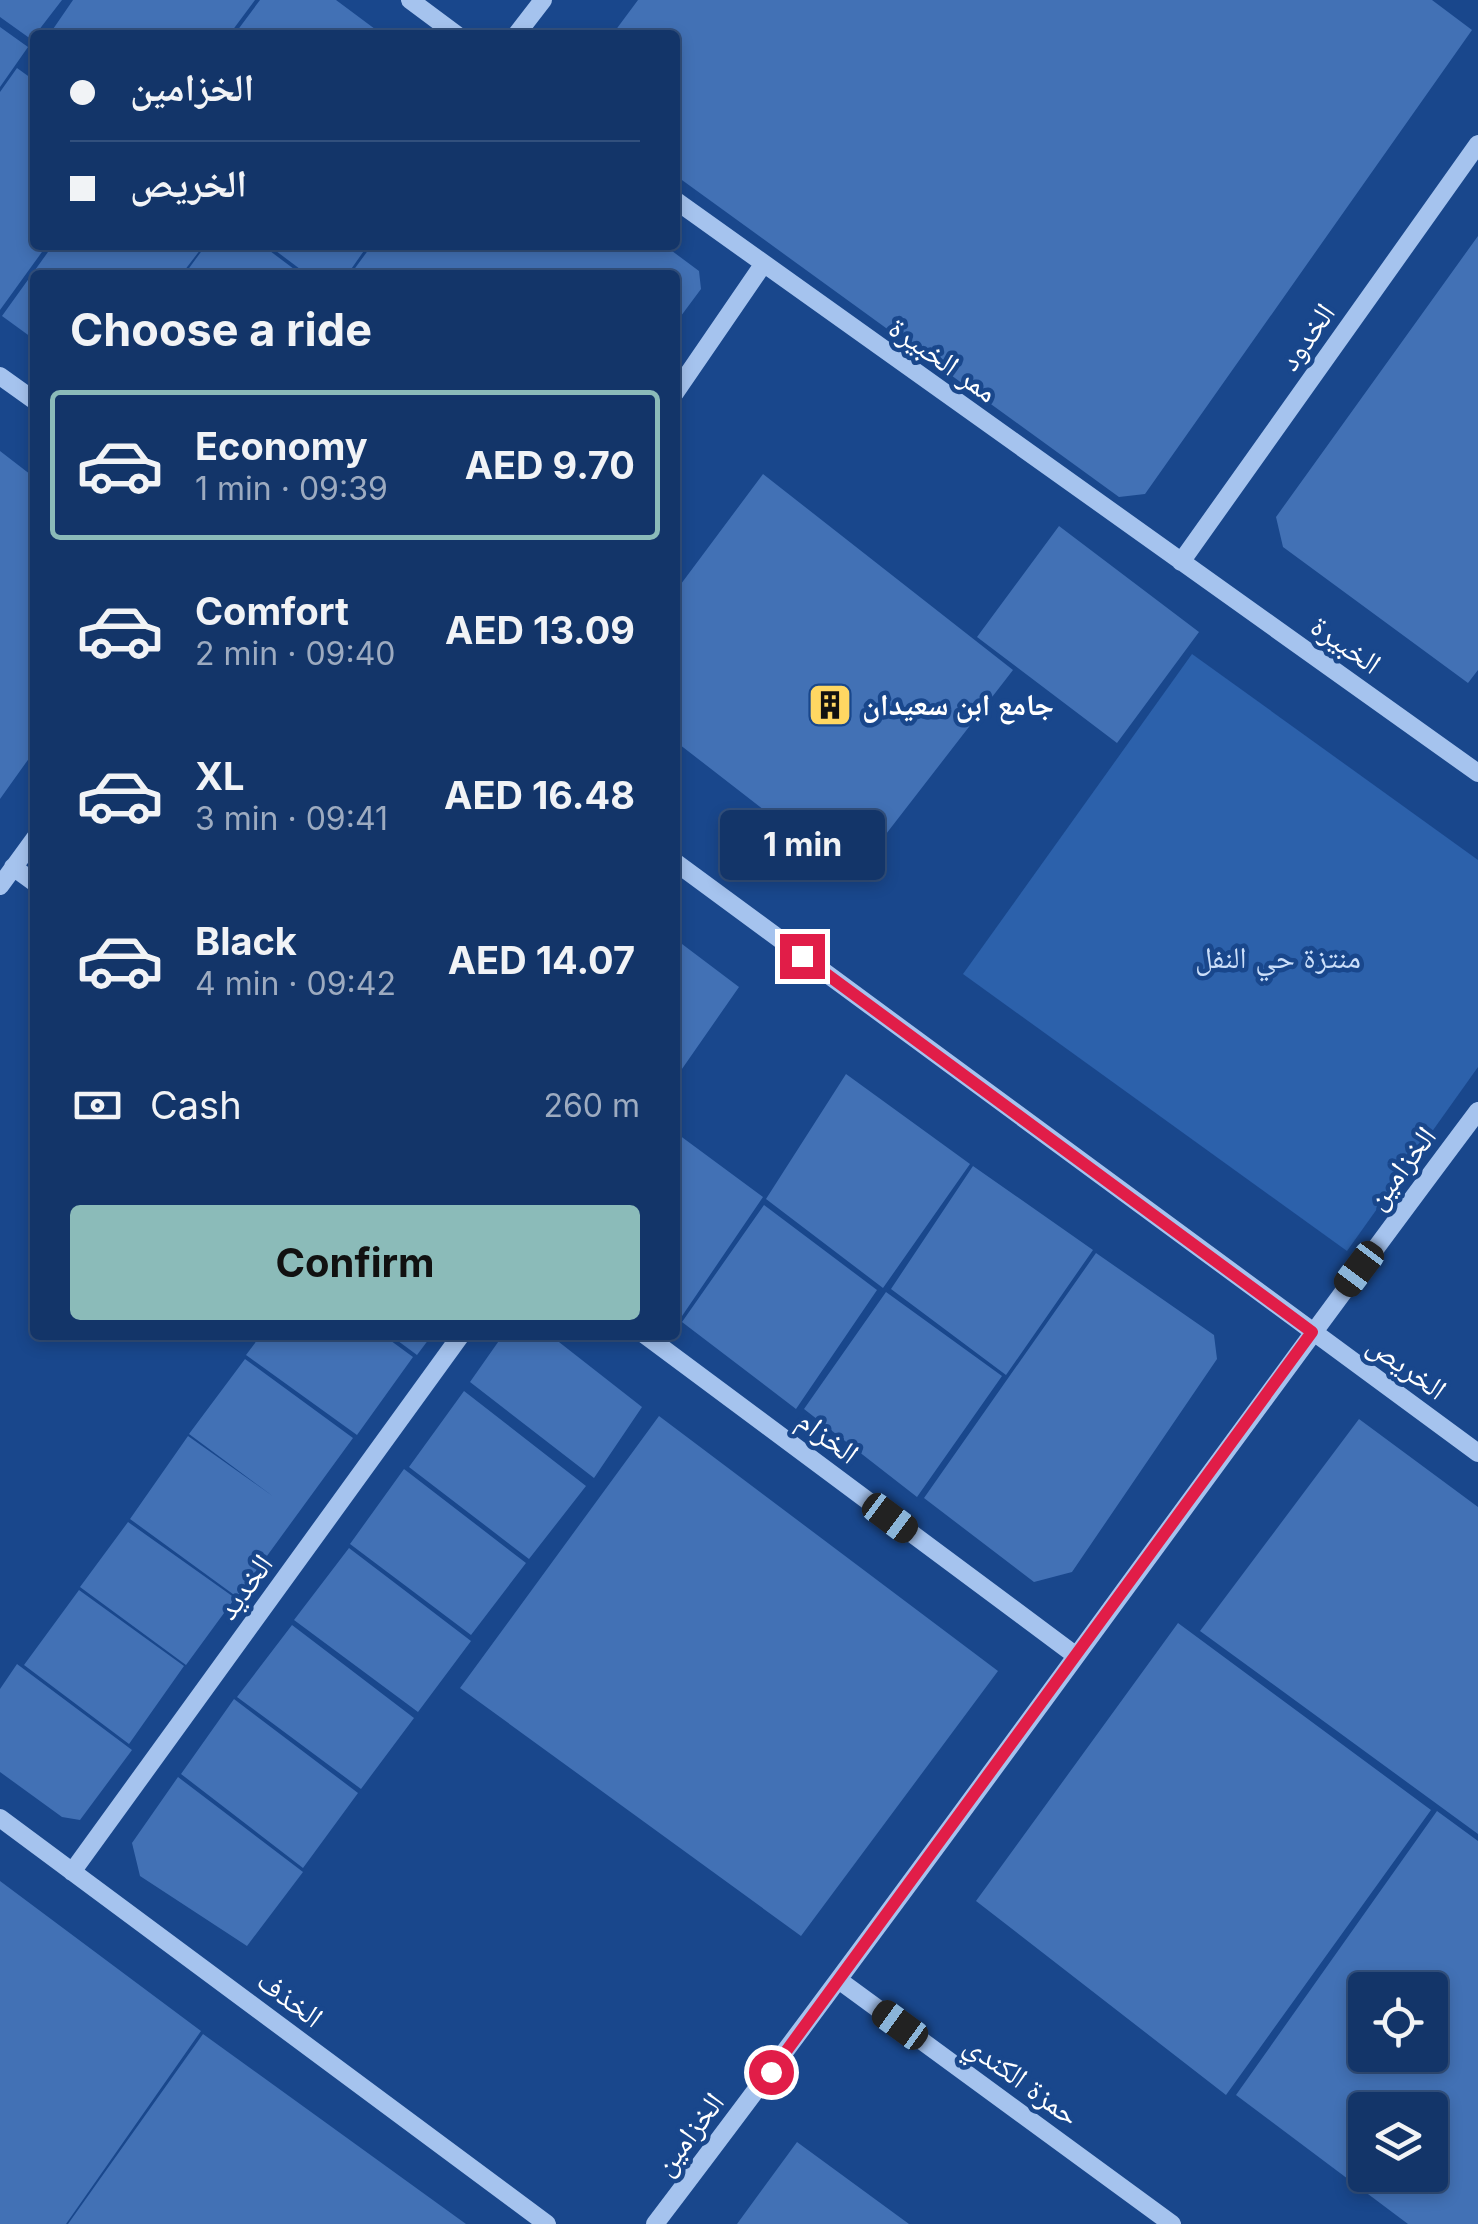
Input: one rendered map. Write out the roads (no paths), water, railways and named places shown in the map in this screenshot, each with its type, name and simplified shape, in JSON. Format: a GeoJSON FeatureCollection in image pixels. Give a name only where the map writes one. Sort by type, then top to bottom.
{"type":"FeatureCollection","features":[{"type":"Feature","properties":{"kind":"street"},"geometry":{"type":"LineString","coordinates":[[410,0],[450,30]]}},
{"type":"Feature","properties":{"kind":"street"},"geometry":{"type":"LineString","coordinates":[[520,30],[542,0]]}},
{"type":"Feature","properties":{"kind":"street","name":"الخدود"},"geometry":{"type":"LineString","coordinates":[[1181,562],[1478,144]]}},
{"type":"Feature","properties":{"kind":"street","name":"ممر الخبيرة"},"geometry":{"type":"LineString","coordinates":[[680,204],[1181,562]]}},
{"type":"Feature","properties":{"kind":"street"},"geometry":{"type":"LineString","coordinates":[[680,385],[762,266]]}},
{"type":"Feature","properties":{"kind":"street"},"geometry":{"type":"LineString","coordinates":[[0,376],[30,398]]}},
{"type":"Feature","properties":{"kind":"street","name":"الخبيرة"},"geometry":{"type":"LineString","coordinates":[[1181,562],[1478,773]]}},
{"type":"Feature","properties":{"kind":"street"},"geometry":{"type":"LineString","coordinates":[[0,886],[30,845]]}},
{"type":"Feature","properties":{"kind":"street","name":"الخريص"},"geometry":{"type":"LineString","coordinates":[[680,866],[1478,1454]]}},
{"type":"Feature","properties":{"kind":"street"},"geometry":{"type":"LineString","coordinates":[[14,867],[30,879]]}},
{"type":"Feature","properties":{"kind":"street","name":"الخزامين"},"geometry":{"type":"LineString","coordinates":[[655,2224],[840,1981],[1075,1654],[1478,1111]]}},
{"type":"Feature","properties":{"kind":"street","name":"الخديد"},"geometry":{"type":"LineString","coordinates":[[72,1872],[458,1340]]}},
{"type":"Feature","properties":{"kind":"street","name":"الخزام"},"geometry":{"type":"LineString","coordinates":[[652,1340],[1075,1654]]}},
{"type":"Feature","properties":{"kind":"street","name":"الخذف"},"geometry":{"type":"LineString","coordinates":[[0,1818],[546,2224]]}},
{"type":"Feature","properties":{"kind":"street","name":"حمزة الكندي"},"geometry":{"type":"LineString","coordinates":[[840,1981],[1172,2224]]}},
{"type":"Feature","properties":{"kind":"place","name":"جامع ابن سعيدان"},"geometry":{"type":"Point","coordinates":[830,705]}},
{"type":"Feature","properties":{"kind":"park label","name":"منتزة حي النفل"},"geometry":{"type":"Point","coordinates":[1278,958]}}]}
